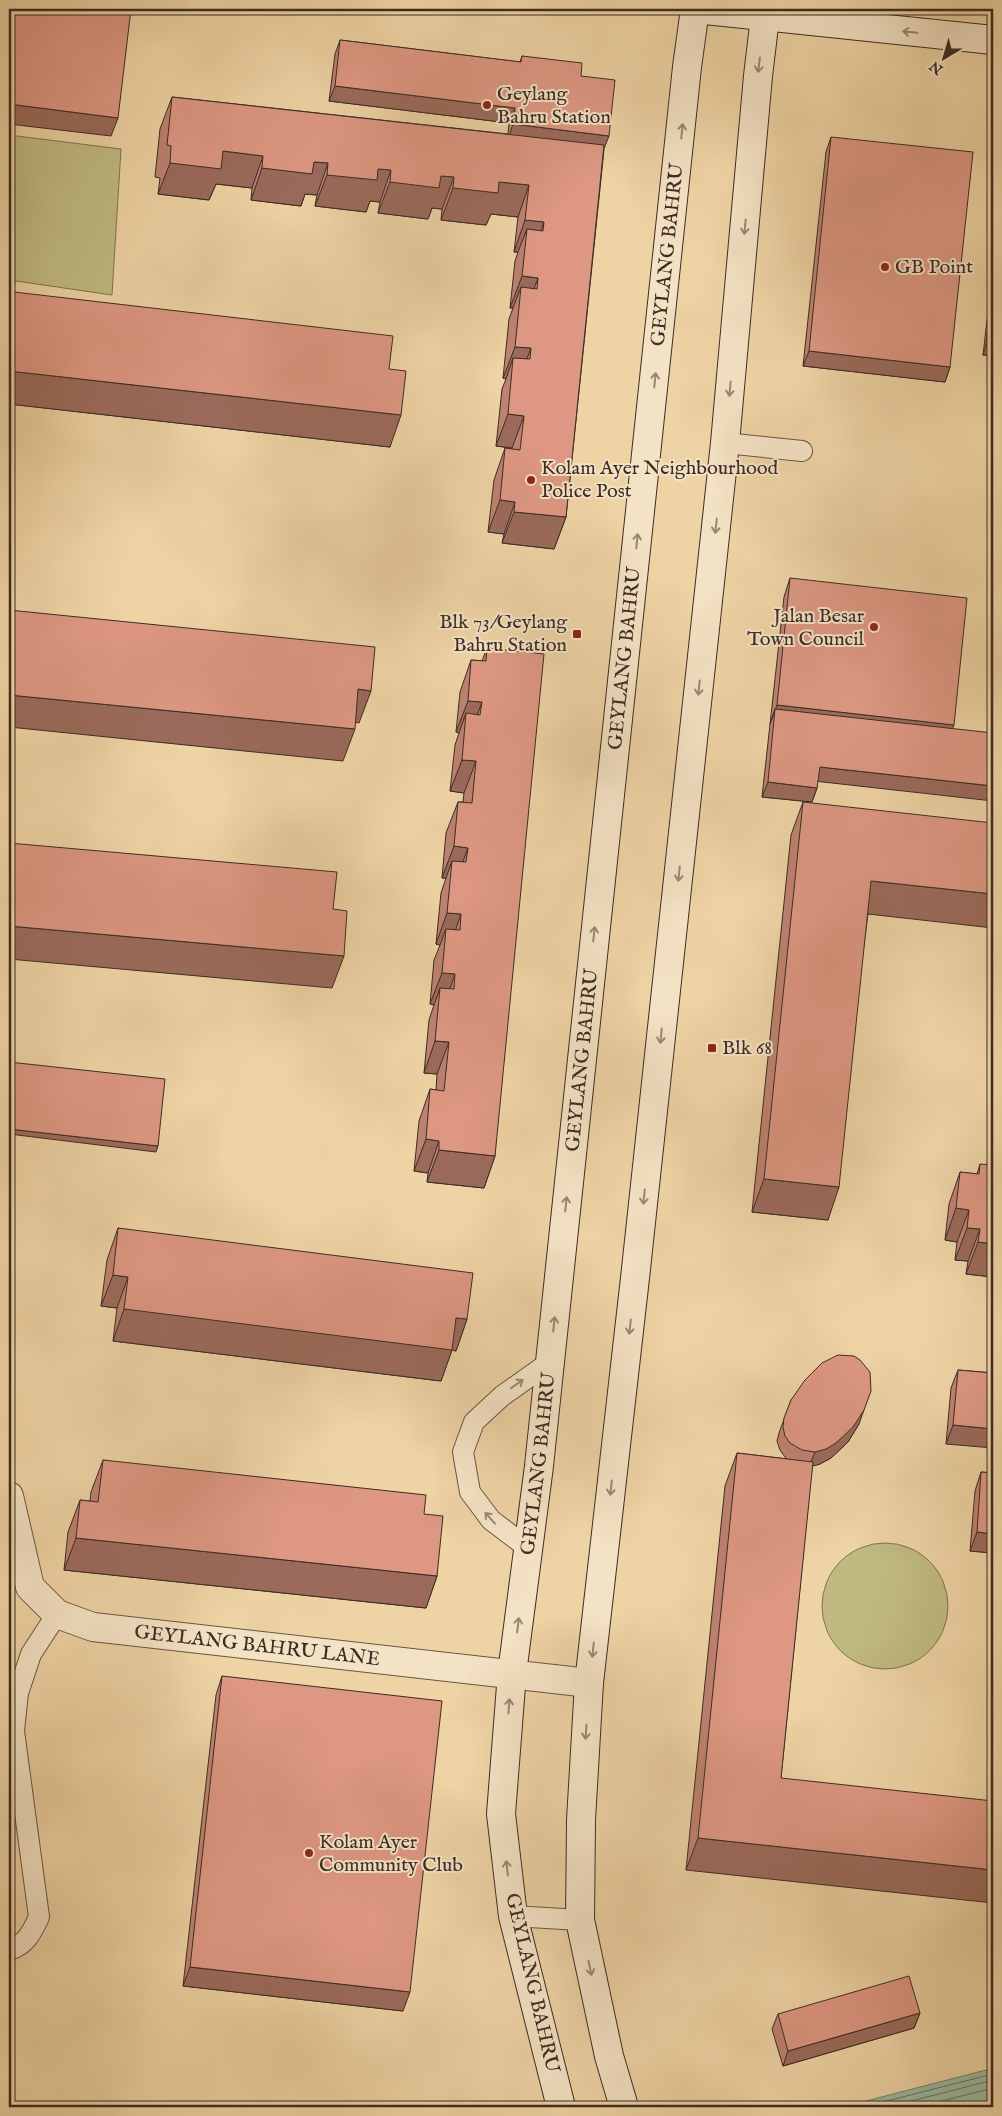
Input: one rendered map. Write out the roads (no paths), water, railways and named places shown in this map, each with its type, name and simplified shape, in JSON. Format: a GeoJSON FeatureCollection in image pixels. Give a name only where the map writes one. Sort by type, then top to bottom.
{"type":"FeatureCollection","features":[{"type":"Feature","properties":{"kind":"main road"},"geometry":{"type":"LineString","coordinates":[[696,9],[765,13],[993,40]]}},
{"type":"Feature","properties":{"kind":"main road","name":"GEYLANG BAHRU"},"geometry":{"type":"LineString","coordinates":[[561,2107],[513,1916],[501,1814],[512,1673],[550,1362],[687,67],[696,9]]}},
{"type":"Feature","properties":{"kind":"main road"},"geometry":{"type":"LineString","coordinates":[[624,2107],[608,2056],[580,1920],[581,1820],[589,1683],[635,1278],[725,443],[765,13]]}},
{"type":"Feature","properties":{"kind":"main road","name":"GEYLANG BAHRU LANE"},"geometry":{"type":"LineString","coordinates":[[9,1496],[30,1587],[57,1614],[94,1627],[589,1683]]}},
{"type":"Feature","properties":{"kind":"lane"},"geometry":{"type":"LineString","coordinates":[[725,443],[802,451]]}},
{"type":"Feature","properties":{"kind":"lane"},"geometry":{"type":"LineString","coordinates":[[528,1548],[491,1520],[470,1492],[464,1452],[474,1422],[502,1396],[550,1362]]}},
{"type":"Feature","properties":{"kind":"lane"},"geometry":{"type":"LineString","coordinates":[[9,1950],[17,1948],[30,1935],[39,1917],[14,1732],[18,1693],[31,1654],[57,1614]]}},
{"type":"Feature","properties":{"kind":"lane"},"geometry":{"type":"LineString","coordinates":[[513,1916],[580,1920]]}},
{"type":"Feature","properties":{"kind":"water"},"geometry":{"type":"Polygon","coordinates":[[[993,2069],[993,2107],[843,2107],[982,2071],[993,2069]]]}},
{"type":"Feature","properties":{"kind":"place","name":"Geylang Bahru Station"},"geometry":{"type":"Point","coordinates":[487,105]}},
{"type":"Feature","properties":{"kind":"place","name":"GB Point"},"geometry":{"type":"Point","coordinates":[885,267]}},
{"type":"Feature","properties":{"kind":"place","name":"Kolam Ayer Neighbourhood Police Post"},"geometry":{"type":"Point","coordinates":[531,480]}},
{"type":"Feature","properties":{"kind":"place","name":"Jalan Besar Town Council"},"geometry":{"type":"Point","coordinates":[874,627]}},
{"type":"Feature","properties":{"kind":"place","name":"Blk 73/Geylang Bahru Station"},"geometry":{"type":"Point","coordinates":[577,634]}},
{"type":"Feature","properties":{"kind":"place","name":"Blk 68"},"geometry":{"type":"Point","coordinates":[712,1048]}},
{"type":"Feature","properties":{"kind":"place","name":"Kolam Ayer Community Club"},"geometry":{"type":"Point","coordinates":[309,1853]}}]}
